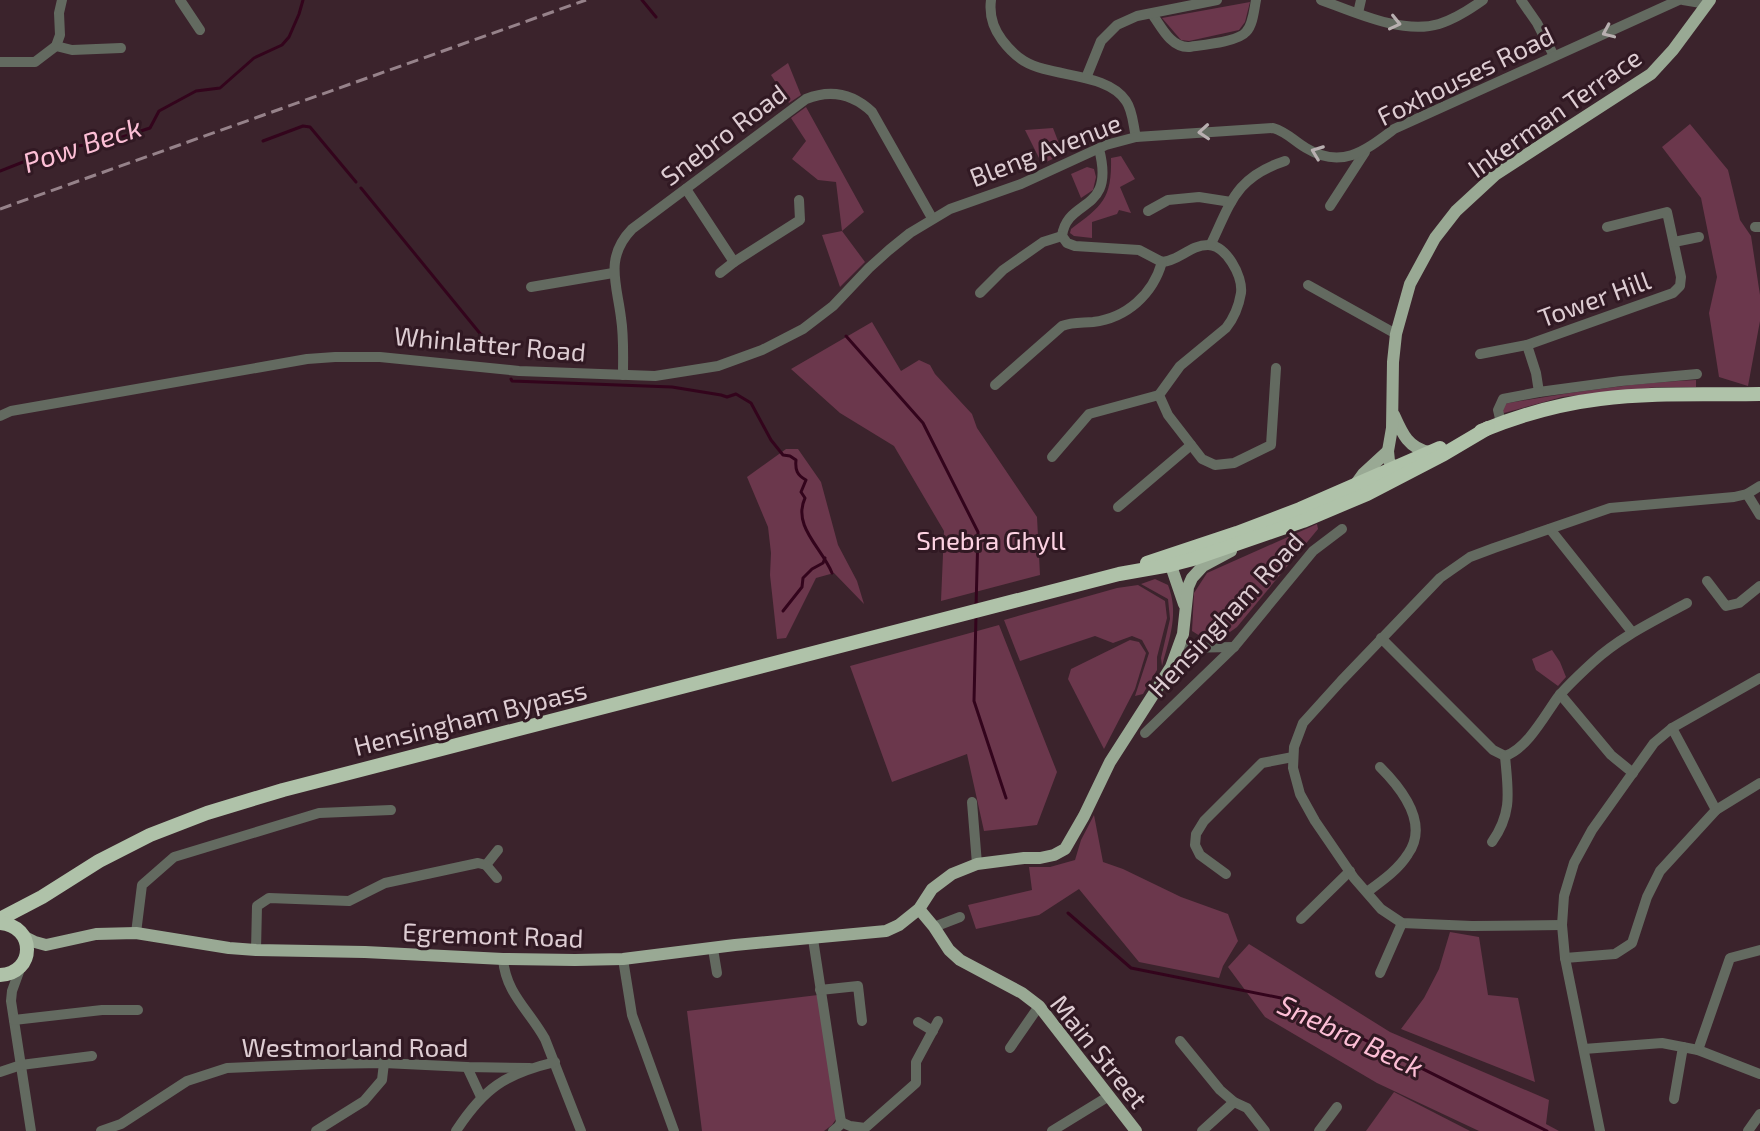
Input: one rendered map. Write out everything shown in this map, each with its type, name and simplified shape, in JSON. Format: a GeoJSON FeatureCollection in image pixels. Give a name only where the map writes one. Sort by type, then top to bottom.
{"type":"FeatureCollection","features":[{"type":"Feature","properties":{"kind":"highway"},"geometry":{"type":"LineString","coordinates":[[1173,561],[1429,452],[1494,426],[1559,406],[1616,397],[1760,394]]}},
{"type":"Feature","properties":{"kind":"highway","name":"Hensingham Road"},"geometry":{"type":"LineString","coordinates":[[1173,561],[1303,521],[1387,484],[1494,426]]}},
{"type":"Feature","properties":{"kind":"highway","name":"Hensingham Bypass"},"geometry":{"type":"LineString","coordinates":[[0,921],[99,861],[150,835],[207,813],[298,786],[1173,561]]}},
{"type":"Feature","properties":{"kind":"highway","name":"Hensingham Bypass"},"geometry":{"type":"LineString","coordinates":[[22,934],[31,908],[42,897]]}},
{"type":"Feature","properties":{"kind":"highway"},"geometry":{"type":"LineString","coordinates":[[0,921],[22,934],[27,947],[23,964],[13,973],[0,977]]}},
{"type":"Feature","properties":{"kind":"main road","name":"Inkerman Terrace"},"geometry":{"type":"LineString","coordinates":[[1393,467],[1388,451],[1392,428],[1396,334],[1404,300],[1417,268],[1435,238],[1462,204],[1495,175],[1651,74],[1709,2]]}},
{"type":"Feature","properties":{"kind":"main road"},"geometry":{"type":"LineString","coordinates":[[1393,412],[1408,442],[1415,448],[1429,452]]}},
{"type":"Feature","properties":{"kind":"main road"},"geometry":{"type":"LineString","coordinates":[[1387,484],[1393,467],[1392,428]]}},
{"type":"Feature","properties":{"kind":"main road"},"geometry":{"type":"LineString","coordinates":[[1355,485],[1388,451]]}},
{"type":"Feature","properties":{"kind":"main road"},"geometry":{"type":"LineString","coordinates":[[1393,467],[1413,471]]}},
{"type":"Feature","properties":{"kind":"main road"},"geometry":{"type":"LineString","coordinates":[[919,909],[932,889],[952,874],[977,864],[1054,855],[1065,849],[1110,762],[1158,690],[1178,648],[1192,578],[1203,566],[1257,537]]}},
{"type":"Feature","properties":{"kind":"main road"},"geometry":{"type":"LineString","coordinates":[[1173,561],[1188,587]]}},
{"type":"Feature","properties":{"kind":"main road"},"geometry":{"type":"LineString","coordinates":[[1173,561],[1185,606]]}},
{"type":"Feature","properties":{"kind":"main road","name":"Egremont Road"},"geometry":{"type":"LineString","coordinates":[[59,943],[96,934],[136,933],[256,950],[503,959],[623,959],[886,931],[919,909]]}},
{"type":"Feature","properties":{"kind":"main road","name":"Main Street"},"geometry":{"type":"LineString","coordinates":[[919,909],[960,960],[1022,993],[1039,1006],[1136,1131]]}},
{"type":"Feature","properties":{"kind":"main road"},"geometry":{"type":"LineString","coordinates":[[22,934],[40,944],[59,943]]}},
{"type":"Feature","properties":{"kind":"main road"},"geometry":{"type":"LineString","coordinates":[[23,964],[59,943]]}},
{"type":"Feature","properties":{"kind":"street"},"geometry":{"type":"LineString","coordinates":[[53,0],[59,13]]}},
{"type":"Feature","properties":{"kind":"street"},"geometry":{"type":"LineString","coordinates":[[0,62],[35,62],[56,46],[60,35],[62,0]]}},
{"type":"Feature","properties":{"kind":"street"},"geometry":{"type":"LineString","coordinates":[[180,0],[200,30]]}},
{"type":"Feature","properties":{"kind":"street"},"geometry":{"type":"LineString","coordinates":[[991,0],[992,23],[1015,55],[1039,68],[1086,78],[1117,91],[1130,109],[1136,137]]}},
{"type":"Feature","properties":{"kind":"street"},"geometry":{"type":"LineString","coordinates":[[1086,78],[1096,50],[1109,32],[1126,20],[1217,0]]}},
{"type":"Feature","properties":{"kind":"street"},"geometry":{"type":"LineString","coordinates":[[1152,14],[1173,42],[1180,47],[1188,47],[1245,35],[1256,0]]}},
{"type":"Feature","properties":{"kind":"street"},"geometry":{"type":"LineString","coordinates":[[1321,0],[1393,24],[1421,28],[1451,20],[1483,0]]}},
{"type":"Feature","properties":{"kind":"street"},"geometry":{"type":"LineString","coordinates":[[1358,13],[1361,0]]}},
{"type":"Feature","properties":{"kind":"street"},"geometry":{"type":"LineString","coordinates":[[1521,0],[1554,56]]}},
{"type":"Feature","properties":{"kind":"street","name":"Foxhouses Road"},"geometry":{"type":"LineString","coordinates":[[1273,128],[1282,130],[1306,148],[1326,157],[1354,156],[1366,151],[1394,129],[1681,0],[1709,2]]}},
{"type":"Feature","properties":{"kind":"street"},"geometry":{"type":"LineString","coordinates":[[56,46],[72,50],[121,48]]}},
{"type":"Feature","properties":{"kind":"street","name":"Snebro Road"},"geometry":{"type":"LineString","coordinates":[[623,375],[622,320],[613,273],[624,236],[806,99],[827,93],[839,94],[855,99],[872,112],[932,218]]}},
{"type":"Feature","properties":{"kind":"street","name":"Bleng Avenue"},"geometry":{"type":"LineString","coordinates":[[932,218],[1021,184],[1099,149],[1136,137],[1273,128]]}},
{"type":"Feature","properties":{"kind":"street"},"geometry":{"type":"LineString","coordinates":[[1052,457],[1089,414],[1159,395],[1180,366],[1226,328],[1232,320],[1241,292],[1241,284],[1224,251],[1211,244],[1162,262],[1139,250],[1067,243],[1062,236],[1063,227],[1100,191],[1103,172],[1099,149]]}},
{"type":"Feature","properties":{"kind":"street"},"geometry":{"type":"LineString","coordinates":[[1330,206],[1366,151]]}},
{"type":"Feature","properties":{"kind":"street"},"geometry":{"type":"LineString","coordinates":[[1211,244],[1231,202],[1246,180],[1285,161]]}},
{"type":"Feature","properties":{"kind":"street"},"geometry":{"type":"LineString","coordinates":[[686,189],[734,262]]}},
{"type":"Feature","properties":{"kind":"street"},"geometry":{"type":"LineString","coordinates":[[1148,211],[1168,200],[1199,197],[1231,202]]}},
{"type":"Feature","properties":{"kind":"street"},"geometry":{"type":"LineString","coordinates":[[720,273],[800,220],[799,200]]}},
{"type":"Feature","properties":{"kind":"street","name":"Tower Hill"},"geometry":{"type":"LineString","coordinates":[[1480,354],[1527,345],[1673,293],[1680,286],[1681,277],[1667,212],[1607,227]]}},
{"type":"Feature","properties":{"kind":"street","name":"Whinlatter Road"},"geometry":{"type":"LineString","coordinates":[[0,416],[56,403],[307,359],[335,357],[380,357],[519,371],[655,376],[718,366],[743,358],[803,329],[833,306],[869,268],[932,218]]}},
{"type":"Feature","properties":{"kind":"street"},"geometry":{"type":"LineString","coordinates":[[980,293],[1003,270],[1043,242],[1062,236]]}},
{"type":"Feature","properties":{"kind":"street"},"geometry":{"type":"LineString","coordinates":[[1674,242],[1699,237]]}},
{"type":"Feature","properties":{"kind":"street"},"geometry":{"type":"LineString","coordinates":[[995,385],[1009,380],[1062,326],[1104,320],[1139,302],[1154,283],[1162,262]]}},
{"type":"Feature","properties":{"kind":"street"},"geometry":{"type":"LineString","coordinates":[[531,287],[613,273]]}},
{"type":"Feature","properties":{"kind":"street"},"geometry":{"type":"LineString","coordinates":[[1308,285],[1396,334]]}},
{"type":"Feature","properties":{"kind":"street","name":"Tower Hill"},"geometry":{"type":"LineString","coordinates":[[1527,345],[1539,392]]}},
{"type":"Feature","properties":{"kind":"street"},"geometry":{"type":"LineString","coordinates":[[1159,395],[1168,415],[1202,459],[1215,465],[1234,463],[1271,445],[1276,368]]}},
{"type":"Feature","properties":{"kind":"street"},"geometry":{"type":"LineString","coordinates":[[1494,426],[1503,399],[1621,381],[1697,374]]}},
{"type":"Feature","properties":{"kind":"street"},"geometry":{"type":"LineString","coordinates":[[1118,507],[1191,445]]}},
{"type":"Feature","properties":{"kind":"street"},"geometry":{"type":"LineString","coordinates":[[1562,925],[1402,923],[1381,909],[1350,871],[1300,794],[1293,757],[1303,723],[1440,578],[1470,557],[1610,508],[1734,497],[1760,486]]}},
{"type":"Feature","properties":{"kind":"street"},"geometry":{"type":"LineString","coordinates":[[1747,494],[1760,515]]}},
{"type":"Feature","properties":{"kind":"street","name":"Hensingham Road"},"geometry":{"type":"LineString","coordinates":[[1145,733],[1234,647],[1313,551],[1342,529]]}},
{"type":"Feature","properties":{"kind":"street"},"geometry":{"type":"LineString","coordinates":[[1550,529],[1632,632]]}},
{"type":"Feature","properties":{"kind":"street"},"geometry":{"type":"LineString","coordinates":[[1707,581],[1726,606],[1739,603],[1760,586]]}},
{"type":"Feature","properties":{"kind":"street"},"geometry":{"type":"LineString","coordinates":[[1381,638],[1493,750],[1505,756],[1522,745],[1560,694],[1594,661],[1632,632],[1687,603]]}},
{"type":"Feature","properties":{"kind":"street"},"geometry":{"type":"LineString","coordinates":[[1178,648],[1234,647]]}},
{"type":"Feature","properties":{"kind":"street"},"geometry":{"type":"LineString","coordinates":[[1600,1131],[1565,958],[1562,925],[1564,896],[1574,863],[1592,830],[1654,743],[1672,728],[1760,678]]}},
{"type":"Feature","properties":{"kind":"street"},"geometry":{"type":"LineString","coordinates":[[1560,694],[1611,755],[1633,773]]}},
{"type":"Feature","properties":{"kind":"street"},"geometry":{"type":"LineString","coordinates":[[1672,728],[1716,810]]}},
{"type":"Feature","properties":{"kind":"street"},"geometry":{"type":"LineString","coordinates":[[1492,842],[1503,827],[1508,801],[1505,756]]}},
{"type":"Feature","properties":{"kind":"street"},"geometry":{"type":"LineString","coordinates":[[1226,874],[1200,855],[1195,845],[1196,834],[1204,821],[1262,763],[1293,757]]}},
{"type":"Feature","properties":{"kind":"street"},"geometry":{"type":"LineString","coordinates":[[1367,892],[1394,871],[1410,852],[1416,831],[1410,805],[1395,782],[1380,767]]}},
{"type":"Feature","properties":{"kind":"street"},"geometry":{"type":"LineString","coordinates":[[1565,958],[1615,954],[1632,943],[1647,897],[1660,871],[1716,810],[1760,783]]}},
{"type":"Feature","properties":{"kind":"street"},"geometry":{"type":"LineString","coordinates":[[972,802],[977,864]]}},
{"type":"Feature","properties":{"kind":"street"},"geometry":{"type":"LineString","coordinates":[[136,933],[142,885],[174,857],[319,813],[391,810]]}},
{"type":"Feature","properties":{"kind":"street"},"geometry":{"type":"LineString","coordinates":[[486,865],[498,850]]}},
{"type":"Feature","properties":{"kind":"street"},"geometry":{"type":"LineString","coordinates":[[256,950],[257,906],[269,898],[349,901],[385,883],[478,863],[486,865],[497,878]]}},
{"type":"Feature","properties":{"kind":"street"},"geometry":{"type":"LineString","coordinates":[[1301,919],[1350,871]]}},
{"type":"Feature","properties":{"kind":"street"},"geometry":{"type":"LineString","coordinates":[[934,927],[960,917]]}},
{"type":"Feature","properties":{"kind":"street"},"geometry":{"type":"LineString","coordinates":[[1380,973],[1402,923]]}},
{"type":"Feature","properties":{"kind":"street"},"geometry":{"type":"LineString","coordinates":[[813,939],[838,1123],[865,1128],[916,1083],[916,1062],[935,1026],[918,1022]]}},
{"type":"Feature","properties":{"kind":"street"},"geometry":{"type":"LineString","coordinates":[[713,949],[717,973]]}},
{"type":"Feature","properties":{"kind":"street"},"geometry":{"type":"LineString","coordinates":[[1698,1050],[1730,958],[1760,950]]}},
{"type":"Feature","properties":{"kind":"street"},"geometry":{"type":"LineString","coordinates":[[503,959],[503,970],[512,994],[538,1026],[581,1131]]}},
{"type":"Feature","properties":{"kind":"street"},"geometry":{"type":"LineString","coordinates":[[623,959],[632,1015],[674,1131]]}},
{"type":"Feature","properties":{"kind":"street"},"geometry":{"type":"LineString","coordinates":[[23,964],[11,1001],[31,1131]]}},
{"type":"Feature","properties":{"kind":"street"},"geometry":{"type":"LineString","coordinates":[[0,977],[11,1001]]}},
{"type":"Feature","properties":{"kind":"street"},"geometry":{"type":"LineString","coordinates":[[820,990],[858,986],[862,1021]]}},
{"type":"Feature","properties":{"kind":"street"},"geometry":{"type":"LineString","coordinates":[[0,1007],[11,1001]]}},
{"type":"Feature","properties":{"kind":"street"},"geometry":{"type":"LineString","coordinates":[[1010,1048],[1039,1006]]}},
{"type":"Feature","properties":{"kind":"street"},"geometry":{"type":"LineString","coordinates":[[14,1020],[102,1010],[138,1010]]}},
{"type":"Feature","properties":{"kind":"street"},"geometry":{"type":"LineString","coordinates":[[1180,1041],[1220,1090],[1247,1108],[1265,1131]]}},
{"type":"Feature","properties":{"kind":"street"},"geometry":{"type":"LineString","coordinates":[[1584,1049],[1662,1043],[1698,1050],[1760,1074]]}},
{"type":"Feature","properties":{"kind":"street"},"geometry":{"type":"LineString","coordinates":[[1674,1099],[1683,1047]]}},
{"type":"Feature","properties":{"kind":"street"},"geometry":{"type":"LineString","coordinates":[[0,1072],[21,1065],[92,1056]]}},
{"type":"Feature","properties":{"kind":"street"},"geometry":{"type":"LineString","coordinates":[[456,1131],[481,1097],[513,1075],[555,1062]]}},
{"type":"Feature","properties":{"kind":"street"},"geometry":{"type":"LineString","coordinates":[[316,1131],[364,1101],[382,1080],[384,1063]]}},
{"type":"Feature","properties":{"kind":"street","name":"Westmorland Road"},"geometry":{"type":"LineString","coordinates":[[101,1131],[121,1124],[187,1081],[227,1068],[384,1063],[530,1068]]}},
{"type":"Feature","properties":{"kind":"street"},"geometry":{"type":"LineString","coordinates":[[467,1067],[481,1097]]}},
{"type":"Feature","properties":{"kind":"street"},"geometry":{"type":"LineString","coordinates":[[1052,1131],[1109,1096]]}},
{"type":"Feature","properties":{"kind":"street"},"geometry":{"type":"LineString","coordinates":[[1202,1131],[1234,1102]]}},
{"type":"Feature","properties":{"kind":"street"},"geometry":{"type":"LineString","coordinates":[[1319,1131],[1337,1107]]}},
{"type":"Feature","properties":{"kind":"street"},"geometry":{"type":"LineString","coordinates":[[1748,1131],[1760,1114]]}},
{"type":"Feature","properties":{"kind":"green space"},"geometry":{"type":"Polygon","coordinates":[[[1250,2],[1245,22],[1239,30],[1189,41],[1181,40],[1162,18],[1250,2]]]}},
{"type":"Feature","properties":{"kind":"green space"},"geometry":{"type":"Polygon","coordinates":[[[788,63],[801,95],[789,103],[771,75],[788,63]]]}},
{"type":"Feature","properties":{"kind":"green space"},"geometry":{"type":"Polygon","coordinates":[[[806,107],[864,212],[842,231],[836,182],[818,180],[792,159],[806,141],[791,118],[806,107]]]}},
{"type":"Feature","properties":{"kind":"green space"},"geometry":{"type":"Polygon","coordinates":[[[1690,124],[1728,170],[1740,220],[1751,236],[1760,295],[1760,321],[1748,386],[1719,377],[1709,313],[1717,277],[1701,198],[1662,147],[1690,124]]]}},
{"type":"Feature","properties":{"kind":"green space"},"geometry":{"type":"Polygon","coordinates":[[[1053,128],[1063,154],[1042,164],[1025,130],[1053,128]]]}},
{"type":"Feature","properties":{"kind":"green space"},"geometry":{"type":"Polygon","coordinates":[[[1121,156],[1135,179],[1120,187],[1131,213],[1119,210],[1117,214],[1092,222],[1092,238],[1074,236],[1070,233],[1071,229],[1098,207],[1107,192],[1111,158],[1121,156]]]}},
{"type":"Feature","properties":{"kind":"green space"},"geometry":{"type":"Polygon","coordinates":[[[1087,167],[1094,169],[1096,177],[1093,190],[1081,198],[1071,174],[1087,167]]]}},
{"type":"Feature","properties":{"kind":"green space"},"geometry":{"type":"Polygon","coordinates":[[[842,231],[865,262],[840,287],[822,235],[842,231]]]}},
{"type":"Feature","properties":{"kind":"green space","name":"Snebra Ghyll"},"geometry":{"type":"Polygon","coordinates":[[[872,322],[901,371],[919,360],[930,365],[972,414],[977,428],[1037,517],[1040,575],[941,601],[944,531],[894,446],[840,413],[791,369],[872,322]]]}},
{"type":"Feature","properties":{"kind":"green space"},"geometry":{"type":"Polygon","coordinates":[[[1696,380],[1696,387],[1658,387],[1562,397],[1504,413],[1501,411],[1503,404],[1551,396],[1696,380]]]}},
{"type":"Feature","properties":{"kind":"green space"},"geometry":{"type":"Polygon","coordinates":[[[786,449],[798,449],[821,482],[838,545],[857,581],[864,604],[834,573],[816,578],[786,638],[777,639],[768,527],[747,477],[786,449]]]}},
{"type":"Feature","properties":{"kind":"green space"},"geometry":{"type":"Polygon","coordinates":[[[1317,524],[1318,529],[1237,627],[1226,635],[1210,639],[1192,631],[1194,593],[1207,573],[1317,524]]]}},
{"type":"Feature","properties":{"kind":"green space"},"geometry":{"type":"Polygon","coordinates":[[[1155,579],[1168,585],[1173,605],[1172,625],[1162,666],[1170,619],[1168,599],[1141,584],[1155,579]]]}},
{"type":"Feature","properties":{"kind":"green space"},"geometry":{"type":"Polygon","coordinates":[[[1138,585],[1165,601],[1167,618],[1157,657],[1157,670],[1143,694],[1135,696],[1149,653],[1142,640],[1132,636],[1113,643],[1095,636],[1020,661],[1004,620],[1117,588],[1138,585]]]}},
{"type":"Feature","properties":{"kind":"green space","name":"Snebra Ghyll"},"geometry":{"type":"Polygon","coordinates":[[[999,625],[1057,772],[1037,825],[984,831],[967,754],[892,782],[850,666],[999,625]]]}},
{"type":"Feature","properties":{"kind":"green space"},"geometry":{"type":"Polygon","coordinates":[[[1130,640],[1139,642],[1146,653],[1135,689],[1104,749],[1068,679],[1071,669],[1130,640]]]}},
{"type":"Feature","properties":{"kind":"green space"},"geometry":{"type":"Polygon","coordinates":[[[1552,650],[1566,677],[1558,686],[1536,670],[1532,659],[1552,650]]]}},
{"type":"Feature","properties":{"kind":"green space"},"geometry":{"type":"Polygon","coordinates":[[[1094,815],[1103,862],[1228,914],[1238,941],[1219,978],[1139,962],[1079,889],[1039,915],[976,929],[968,905],[1032,890],[1029,867],[1050,867],[1075,860],[1094,815]]]}},
{"type":"Feature","properties":{"kind":"green space"},"geometry":{"type":"Polygon","coordinates":[[[1450,932],[1479,937],[1488,995],[1518,998],[1535,1082],[1401,1029],[1424,998],[1439,969],[1450,932]]]}},
{"type":"Feature","properties":{"kind":"green space"},"geometry":{"type":"Polygon","coordinates":[[[1249,944],[1390,1032],[1549,1100],[1546,1124],[1559,1131],[1479,1131],[1377,1083],[1265,1017],[1228,967],[1249,944]]]}},
{"type":"Feature","properties":{"kind":"green space"},"geometry":{"type":"Polygon","coordinates":[[[818,995],[836,1119],[832,1125],[824,1131],[702,1131],[687,1011],[818,995]]]}},
{"type":"Feature","properties":{"kind":"green space"},"geometry":{"type":"Polygon","coordinates":[[[1394,1092],[1470,1131],[1366,1131],[1394,1092]]]}},
{"type":"Feature","properties":{"kind":"waterway","name":"Pow Beck"},"geometry":{"type":"LineString","coordinates":[[0,171],[56,149],[107,142],[150,128],[159,111],[196,91],[220,88],[254,58],[282,45],[289,37],[303,0]]}},
{"type":"Feature","properties":{"kind":"waterway","name":"Snebra Beck"},"geometry":{"type":"LineString","coordinates":[[642,0],[656,17]]}},
{"type":"Feature","properties":{"kind":"waterway"},"geometry":{"type":"LineString","coordinates":[[263,141],[303,126],[310,127],[356,182]]}},
{"type":"Feature","properties":{"kind":"waterway"},"geometry":{"type":"LineString","coordinates":[[361,188],[496,353]]}},
{"type":"Feature","properties":{"kind":"waterway","name":"Snebra Beck"},"geometry":{"type":"LineString","coordinates":[[846,336],[923,423],[978,532],[976,608]]}},
{"type":"Feature","properties":{"kind":"waterway"},"geometry":{"type":"LineString","coordinates":[[511,379],[672,387],[727,397],[736,394],[751,403],[771,440],[783,455],[796,460],[797,472],[806,480],[801,492],[805,498],[802,518],[832,573]]}},
{"type":"Feature","properties":{"kind":"waterway"},"geometry":{"type":"LineString","coordinates":[[783,611],[802,587],[803,578],[825,558]]}},
{"type":"Feature","properties":{"kind":"waterway","name":"Snebra Beck"},"geometry":{"type":"LineString","coordinates":[[976,615],[974,701],[1006,798]]}},
{"type":"Feature","properties":{"kind":"waterway","name":"Snebra Beck"},"geometry":{"type":"LineString","coordinates":[[1068,913],[1131,968],[1281,998],[1547,1131]]}},
{"type":"Feature","properties":{"kind":"railway"},"geometry":{"type":"LineString","coordinates":[[0,209],[586,0]]}}]}
